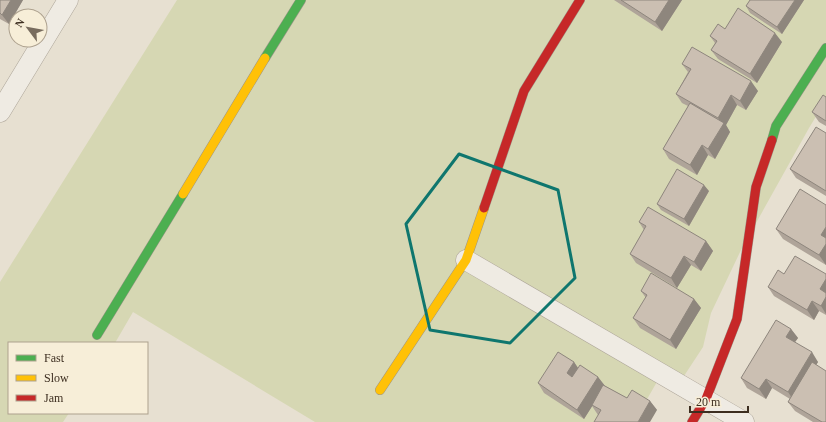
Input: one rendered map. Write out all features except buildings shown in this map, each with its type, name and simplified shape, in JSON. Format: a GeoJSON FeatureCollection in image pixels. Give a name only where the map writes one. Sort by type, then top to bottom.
{"type":"FeatureCollection","features":[{"type":"Feature","properties":{"kind":"street"},"geometry":{"type":"LineString","coordinates":[[0,112],[68,0]]}},
{"type":"Feature","properties":{"kind":"street"},"geometry":{"type":"LineString","coordinates":[[97,335],[301,0]]}},
{"type":"Feature","properties":{"kind":"street"},"geometry":{"type":"LineString","coordinates":[[380,390],[466,260],[524,91],[580,0]]}},
{"type":"Feature","properties":{"kind":"street"},"geometry":{"type":"LineString","coordinates":[[692,422],[706,399],[737,319],[756,187],[776,126],[826,48]]}},
{"type":"Feature","properties":{"kind":"street"},"geometry":{"type":"LineString","coordinates":[[466,260],[744,422]]}},
{"type":"Feature","properties":{"kind":"highlighted area"},"geometry":{"type":"Polygon","coordinates":[[[459,154],[558,190],[575,278],[510,343],[430,330],[406,224],[459,154]]]}},
{"type":"Feature","properties":{"kind":"green space"},"geometry":{"type":"Polygon","coordinates":[[[177,0],[826,0],[826,100],[741,250],[711,313],[703,347],[684,376],[662,373],[634,422],[315,422],[133,312],[116,342],[8,342],[8,414],[68,414],[63,422],[0,422],[0,282],[177,0]]]}},
{"type":"Feature","properties":{"kind":"traffic: fast"},"geometry":{"type":"LineString","coordinates":[[265,58],[301,0]]}},
{"type":"Feature","properties":{"kind":"traffic: fast"},"geometry":{"type":"LineString","coordinates":[[772,140],[776,126],[826,48]]}},
{"type":"Feature","properties":{"kind":"traffic: fast"},"geometry":{"type":"LineString","coordinates":[[97,335],[183,194]]}},
{"type":"Feature","properties":{"kind":"traffic: slow"},"geometry":{"type":"LineString","coordinates":[[183,194],[265,58]]}},
{"type":"Feature","properties":{"kind":"traffic: slow"},"geometry":{"type":"LineString","coordinates":[[380,390],[466,260],[484,208]]}},
{"type":"Feature","properties":{"kind":"traffic: jam"},"geometry":{"type":"LineString","coordinates":[[484,208],[524,91],[580,0]]}},
{"type":"Feature","properties":{"kind":"traffic: jam"},"geometry":{"type":"LineString","coordinates":[[692,422],[706,399],[737,319],[756,187],[772,140]]}}]}
